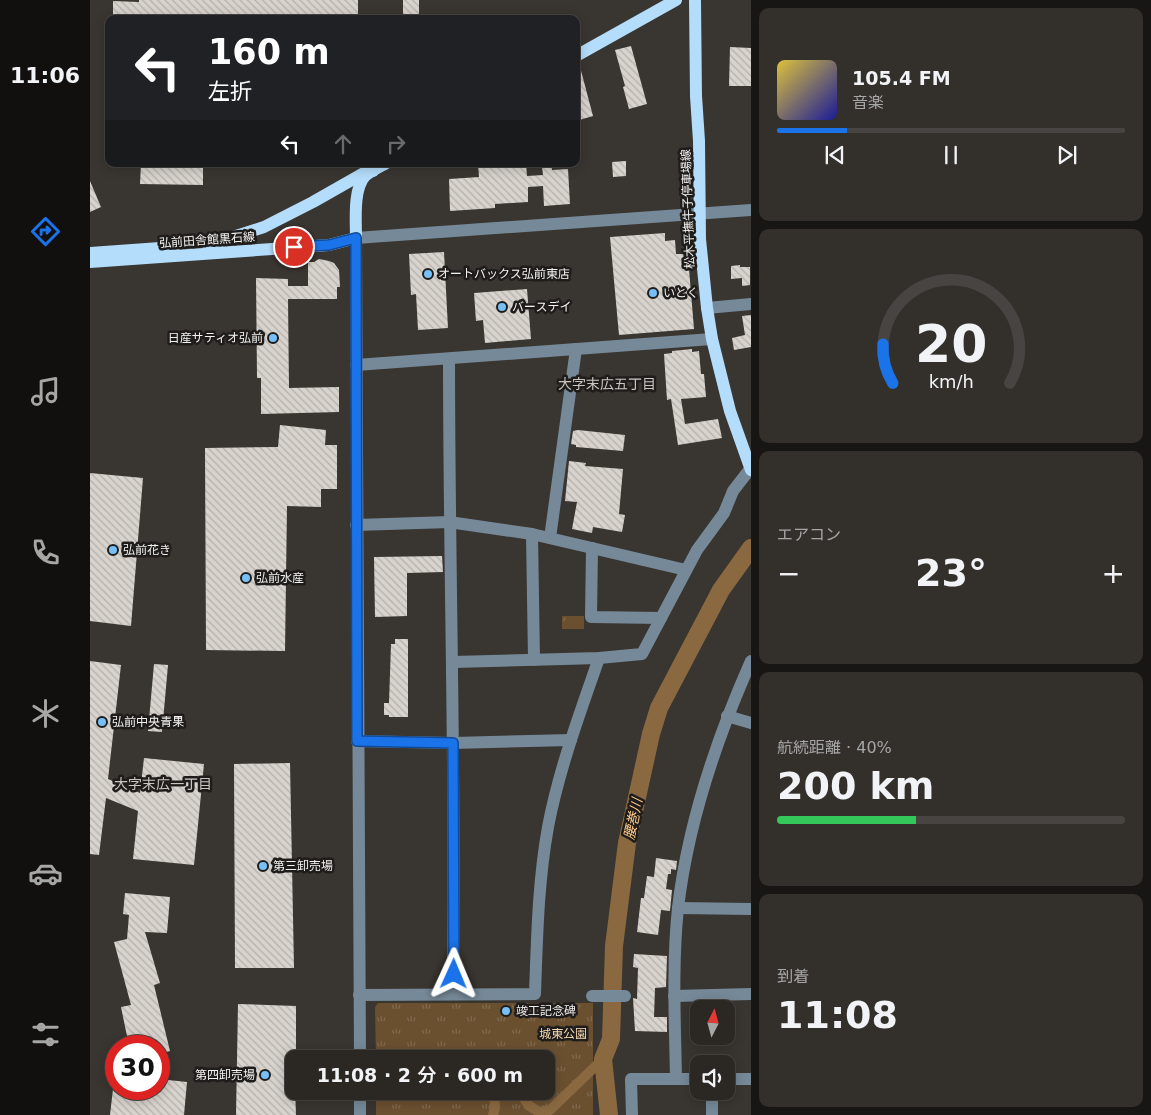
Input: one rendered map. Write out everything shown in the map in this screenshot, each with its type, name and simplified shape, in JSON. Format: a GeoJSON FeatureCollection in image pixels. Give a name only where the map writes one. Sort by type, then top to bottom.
{"type":"FeatureCollection","features":[{"type":"Feature","properties":{"kind":"main road"},"geometry":{"type":"LineString","coordinates":[[580,54],[676,0]]}},
{"type":"Feature","properties":{"kind":"main road","name":"松木平撫牛子停車場線"},"geometry":{"type":"LineString","coordinates":[[695,0],[699,214],[707,308],[712,339],[730,411],[751,470]]}},
{"type":"Feature","properties":{"kind":"main road","name":"弘前田舎館黒石線"},"geometry":{"type":"LineString","coordinates":[[356,238],[358,192],[364,177],[380,167]]}},
{"type":"Feature","properties":{"kind":"main road","name":"弘前田舎館黒石線"},"geometry":{"type":"LineString","coordinates":[[208,245],[264,227],[364,173],[373,171]]}},
{"type":"Feature","properties":{"kind":"main road","name":"弘前田舎館黒石線"},"geometry":{"type":"LineString","coordinates":[[90,253],[329,236],[356,238]]}},
{"type":"Feature","properties":{"kind":"main road","name":"弘前田舎館黒石線"},"geometry":{"type":"LineString","coordinates":[[90,262],[329,245],[356,238]]}},
{"type":"Feature","properties":{"kind":"street"},"geometry":{"type":"LineString","coordinates":[[360,1050],[356,238],[751,210]]}},
{"type":"Feature","properties":{"kind":"street"},"geometry":{"type":"LineString","coordinates":[[707,308],[751,304]]}},
{"type":"Feature","properties":{"kind":"street"},"geometry":{"type":"LineString","coordinates":[[356,364],[449,359],[712,339]]}},
{"type":"Feature","properties":{"kind":"street"},"geometry":{"type":"LineString","coordinates":[[550,538],[576,349]]}},
{"type":"Feature","properties":{"kind":"street"},"geometry":{"type":"LineString","coordinates":[[449,359],[449,522],[453,662],[453,994]]}},
{"type":"Feature","properties":{"kind":"street"},"geometry":{"type":"LineString","coordinates":[[453,662],[599,658],[642,654],[697,550],[724,513],[733,491],[751,470]]}},
{"type":"Feature","properties":{"kind":"street"},"geometry":{"type":"LineString","coordinates":[[356,525],[449,522],[532,534],[686,570]]}},
{"type":"Feature","properties":{"kind":"street"},"geometry":{"type":"LineString","coordinates":[[532,534],[534,660]]}},
{"type":"Feature","properties":{"kind":"street"},"geometry":{"type":"LineString","coordinates":[[592,548],[591,617],[661,618]]}},
{"type":"Feature","properties":{"kind":"street"},"geometry":{"type":"LineString","coordinates":[[359,995],[535,994],[540,892],[548,827],[571,740],[599,658]]}},
{"type":"Feature","properties":{"kind":"street"},"geometry":{"type":"LineString","coordinates":[[676,1079],[674,996],[678,908],[688,850],[701,795],[726,716],[751,661]]}},
{"type":"Feature","properties":{"kind":"street"},"geometry":{"type":"LineString","coordinates":[[726,716],[751,723]]}},
{"type":"Feature","properties":{"kind":"street"},"geometry":{"type":"LineString","coordinates":[[357,741],[453,743],[571,740]]}},
{"type":"Feature","properties":{"kind":"street"},"geometry":{"type":"LineString","coordinates":[[678,908],[751,908]]}},
{"type":"Feature","properties":{"kind":"street"},"geometry":{"type":"LineString","coordinates":[[674,996],[751,994]]}},
{"type":"Feature","properties":{"kind":"street"},"geometry":{"type":"LineString","coordinates":[[592,996],[626,996]]}},
{"type":"Feature","properties":{"kind":"street"},"geometry":{"type":"LineString","coordinates":[[632,1115],[631,1079],[690,1079]]}},
{"type":"Feature","properties":{"kind":"street"},"geometry":{"type":"LineString","coordinates":[[735,1079],[751,1079]]}},
{"type":"Feature","properties":{"kind":"street"},"geometry":{"type":"LineString","coordinates":[[360,1100],[360,1115]]}},
{"type":"Feature","properties":{"kind":"street"},"geometry":{"type":"LineString","coordinates":[[712,1100],[712,1115]]}},
{"type":"Feature","properties":{"kind":"green space"},"geometry":{"type":"Polygon","coordinates":[[[562,616],[584,616],[584,629],[562,629],[562,616]]]}},
{"type":"Feature","properties":{"kind":"green space","name":"城東公園"},"geometry":{"type":"Polygon","coordinates":[[[378,1003],[593,1003],[593,1115],[376,1115],[376,1100],[555,1100],[555,1050],[376,1050],[375,1007],[378,1003]]]}},
{"type":"Feature","properties":{"kind":"building"},"geometry":{"type":"Polygon","coordinates":[[[139,0],[358,0],[358,15],[113,15],[113,1],[139,2],[139,0]]]}},
{"type":"Feature","properties":{"kind":"building"},"geometry":{"type":"Polygon","coordinates":[[[403,0],[419,0],[419,15],[403,15],[403,0]]]}},
{"type":"Feature","properties":{"kind":"building"},"geometry":{"type":"Polygon","coordinates":[[[631,46],[647,104],[629,109],[615,50],[631,46]]]}},
{"type":"Feature","properties":{"kind":"building"},"geometry":{"type":"Polygon","coordinates":[[[730,47],[751,48],[751,86],[729,86],[730,47]]]}},
{"type":"Feature","properties":{"kind":"building"},"geometry":{"type":"Polygon","coordinates":[[[580,67],[593,116],[580,120],[580,67]]]}},
{"type":"Feature","properties":{"kind":"building"},"geometry":{"type":"Polygon","coordinates":[[[626,161],[626,176],[613,177],[612,162],[626,161]]]}},
{"type":"Feature","properties":{"kind":"building"},"geometry":{"type":"Polygon","coordinates":[[[141,167],[203,167],[203,185],[140,184],[141,167]]]}},
{"type":"Feature","properties":{"kind":"building"},"geometry":{"type":"Polygon","coordinates":[[[478,167],[526,167],[527,176],[543,175],[542,167],[552,167],[552,170],[568,169],[570,204],[544,206],[543,186],[528,187],[528,202],[495,204],[495,208],[450,211],[449,179],[479,177],[478,167]]]}},
{"type":"Feature","properties":{"kind":"building"},"geometry":{"type":"Polygon","coordinates":[[[90,181],[101,207],[90,212],[90,181]]]}},
{"type":"Feature","properties":{"kind":"building","name":"いとく"},"geometry":{"type":"Polygon","coordinates":[[[665,233],[665,241],[675,240],[676,254],[683,254],[684,258],[688,257],[694,329],[619,335],[610,237],[665,233]]]}},
{"type":"Feature","properties":{"kind":"building","name":"オートバックス弘前東店"},"geometry":{"type":"Polygon","coordinates":[[[444,252],[448,328],[418,330],[416,294],[411,295],[409,254],[444,252]]]}},
{"type":"Feature","properties":{"kind":"building","name":"日産サティオ弘前"},"geometry":{"type":"Polygon","coordinates":[[[319,259],[334,263],[339,270],[340,287],[337,287],[337,299],[288,299],[289,388],[339,387],[339,412],[261,414],[261,378],[257,378],[256,278],[288,279],[288,286],[308,286],[308,262],[314,262],[319,259]]]}},
{"type":"Feature","properties":{"kind":"building"},"geometry":{"type":"Polygon","coordinates":[[[740,265],[740,267],[750,267],[750,285],[742,286],[742,278],[731,279],[731,266],[740,265]]]}},
{"type":"Feature","properties":{"kind":"building","name":"バースデイ"},"geometry":{"type":"Polygon","coordinates":[[[527,289],[531,339],[485,343],[483,320],[476,321],[474,293],[527,289]]]}},
{"type":"Feature","properties":{"kind":"building"},"geometry":{"type":"Polygon","coordinates":[[[751,315],[751,347],[734,350],[732,338],[745,335],[742,316],[751,315]]]}},
{"type":"Feature","properties":{"kind":"building"},"geometry":{"type":"Polygon","coordinates":[[[692,349],[692,352],[699,351],[706,397],[681,399],[685,424],[718,419],[722,438],[678,445],[671,399],[667,400],[664,354],[672,353],[672,351],[692,349]]]}},
{"type":"Feature","properties":{"kind":"building","name":"弘前水産"},"geometry":{"type":"Polygon","coordinates":[[[280,425],[326,430],[325,445],[337,445],[337,489],[321,489],[321,507],[287,506],[285,651],[206,650],[205,448],[278,447],[280,425]]]}},
{"type":"Feature","properties":{"kind":"building"},"geometry":{"type":"Polygon","coordinates":[[[573,431],[625,435],[623,451],[576,447],[576,445],[571,444],[573,431]]]}},
{"type":"Feature","properties":{"kind":"building"},"geometry":{"type":"Polygon","coordinates":[[[569,461],[586,463],[585,466],[623,469],[619,514],[625,515],[622,532],[593,527],[592,533],[572,529],[577,502],[565,501],[569,461]]]}},
{"type":"Feature","properties":{"kind":"building","name":"弘前花き"},"geometry":{"type":"Polygon","coordinates":[[[90,473],[143,478],[131,626],[90,621],[90,473]]]}},
{"type":"Feature","properties":{"kind":"building"},"geometry":{"type":"Polygon","coordinates":[[[442,556],[443,572],[407,573],[407,616],[375,617],[374,557],[442,556]]]}},
{"type":"Feature","properties":{"kind":"building"},"geometry":{"type":"Polygon","coordinates":[[[395,639],[408,639],[408,717],[389,717],[389,715],[384,715],[384,703],[389,703],[391,644],[395,644],[395,639]]]}},
{"type":"Feature","properties":{"kind":"building"},"geometry":{"type":"Polygon","coordinates":[[[90,661],[121,665],[108,779],[140,793],[144,758],[204,764],[194,865],[133,859],[138,811],[106,798],[99,855],[90,854],[90,661]]]}},
{"type":"Feature","properties":{"kind":"building"},"geometry":{"type":"Polygon","coordinates":[[[154,664],[168,665],[162,732],[148,731],[154,664]]]}},
{"type":"Feature","properties":{"kind":"building","name":"第三卸売場"},"geometry":{"type":"Polygon","coordinates":[[[290,763],[294,968],[235,968],[234,764],[290,763]]]}},
{"type":"Feature","properties":{"kind":"building"},"geometry":{"type":"Polygon","coordinates":[[[656,858],[677,861],[676,870],[671,869],[671,874],[668,874],[666,889],[672,890],[670,911],[661,910],[658,935],[637,932],[641,898],[644,898],[647,876],[654,877],[656,858]]]}},
{"type":"Feature","properties":{"kind":"building"},"geometry":{"type":"Polygon","coordinates":[[[125,893],[170,897],[167,933],[145,932],[160,983],[154,985],[166,1035],[127,1035],[121,1007],[131,1005],[114,942],[127,939],[129,915],[123,914],[125,893]]]}},
{"type":"Feature","properties":{"kind":"building"},"geometry":{"type":"Polygon","coordinates":[[[634,954],[667,956],[666,987],[655,988],[654,1017],[667,1017],[667,1032],[635,1031],[633,998],[637,999],[638,968],[633,967],[634,954]]]}},
{"type":"Feature","properties":{"kind":"building","name":"第四卸売場"},"geometry":{"type":"Polygon","coordinates":[[[238,1004],[296,1006],[296,1050],[285,1050],[285,1100],[295,1100],[296,1115],[236,1115],[238,1004]]]}},
{"type":"Feature","properties":{"kind":"building"},"geometry":{"type":"Polygon","coordinates":[[[170,1080],[187,1082],[184,1115],[110,1115],[112,1100],[170,1100],[170,1080]]]}},
{"type":"Feature","properties":{"kind":"waterway","name":"腰巻川"},"geometry":{"type":"LineString","coordinates":[[609,1115],[603,1059],[611,1039],[614,946],[627,843],[651,734],[659,708],[721,590],[751,548]]}},
{"type":"Feature","properties":{"kind":"waterway"},"geometry":{"type":"LineString","coordinates":[[525,1100],[528,1105],[539,1112],[550,1110],[603,1059]]}},
{"type":"Feature","properties":{"kind":"waterway"},"geometry":{"type":"LineString","coordinates":[[493,1115],[495,1100]]}},
{"type":"Feature","properties":{"kind":"place","name":"オートバックス弘前東店"},"geometry":{"type":"Point","coordinates":[428,274]}},
{"type":"Feature","properties":{"kind":"place","name":"いとく"},"geometry":{"type":"Point","coordinates":[653,293]}},
{"type":"Feature","properties":{"kind":"place","name":"バースデイ"},"geometry":{"type":"Point","coordinates":[502,307]}},
{"type":"Feature","properties":{"kind":"place","name":"日産サティオ弘前"},"geometry":{"type":"Point","coordinates":[273,338]}},
{"type":"Feature","properties":{"kind":"place","name":"弘前花き"},"geometry":{"type":"Point","coordinates":[113,550]}},
{"type":"Feature","properties":{"kind":"place","name":"弘前水産"},"geometry":{"type":"Point","coordinates":[246,578]}},
{"type":"Feature","properties":{"kind":"place","name":"弘前中央青果"},"geometry":{"type":"Point","coordinates":[102,722]}},
{"type":"Feature","properties":{"kind":"place","name":"第三卸売場"},"geometry":{"type":"Point","coordinates":[263,866]}},
{"type":"Feature","properties":{"kind":"place","name":"竣工記念碑"},"geometry":{"type":"Point","coordinates":[506,1011]}},
{"type":"Feature","properties":{"kind":"place","name":"第四卸売場"},"geometry":{"type":"Point","coordinates":[265,1075]}},
{"type":"Feature","properties":{"kind":"district","name":"大字末広五丁目"},"geometry":{"type":"Point","coordinates":[607,384]}},
{"type":"Feature","properties":{"kind":"district","name":"大字末広一丁目"},"geometry":{"type":"Point","coordinates":[163,784]}},
{"type":"Feature","properties":{"kind":"route"},"geometry":{"type":"LineString","coordinates":[[294,247],[329,245],[356,238],[357,741],[453,743],[454,974]]}}]}
